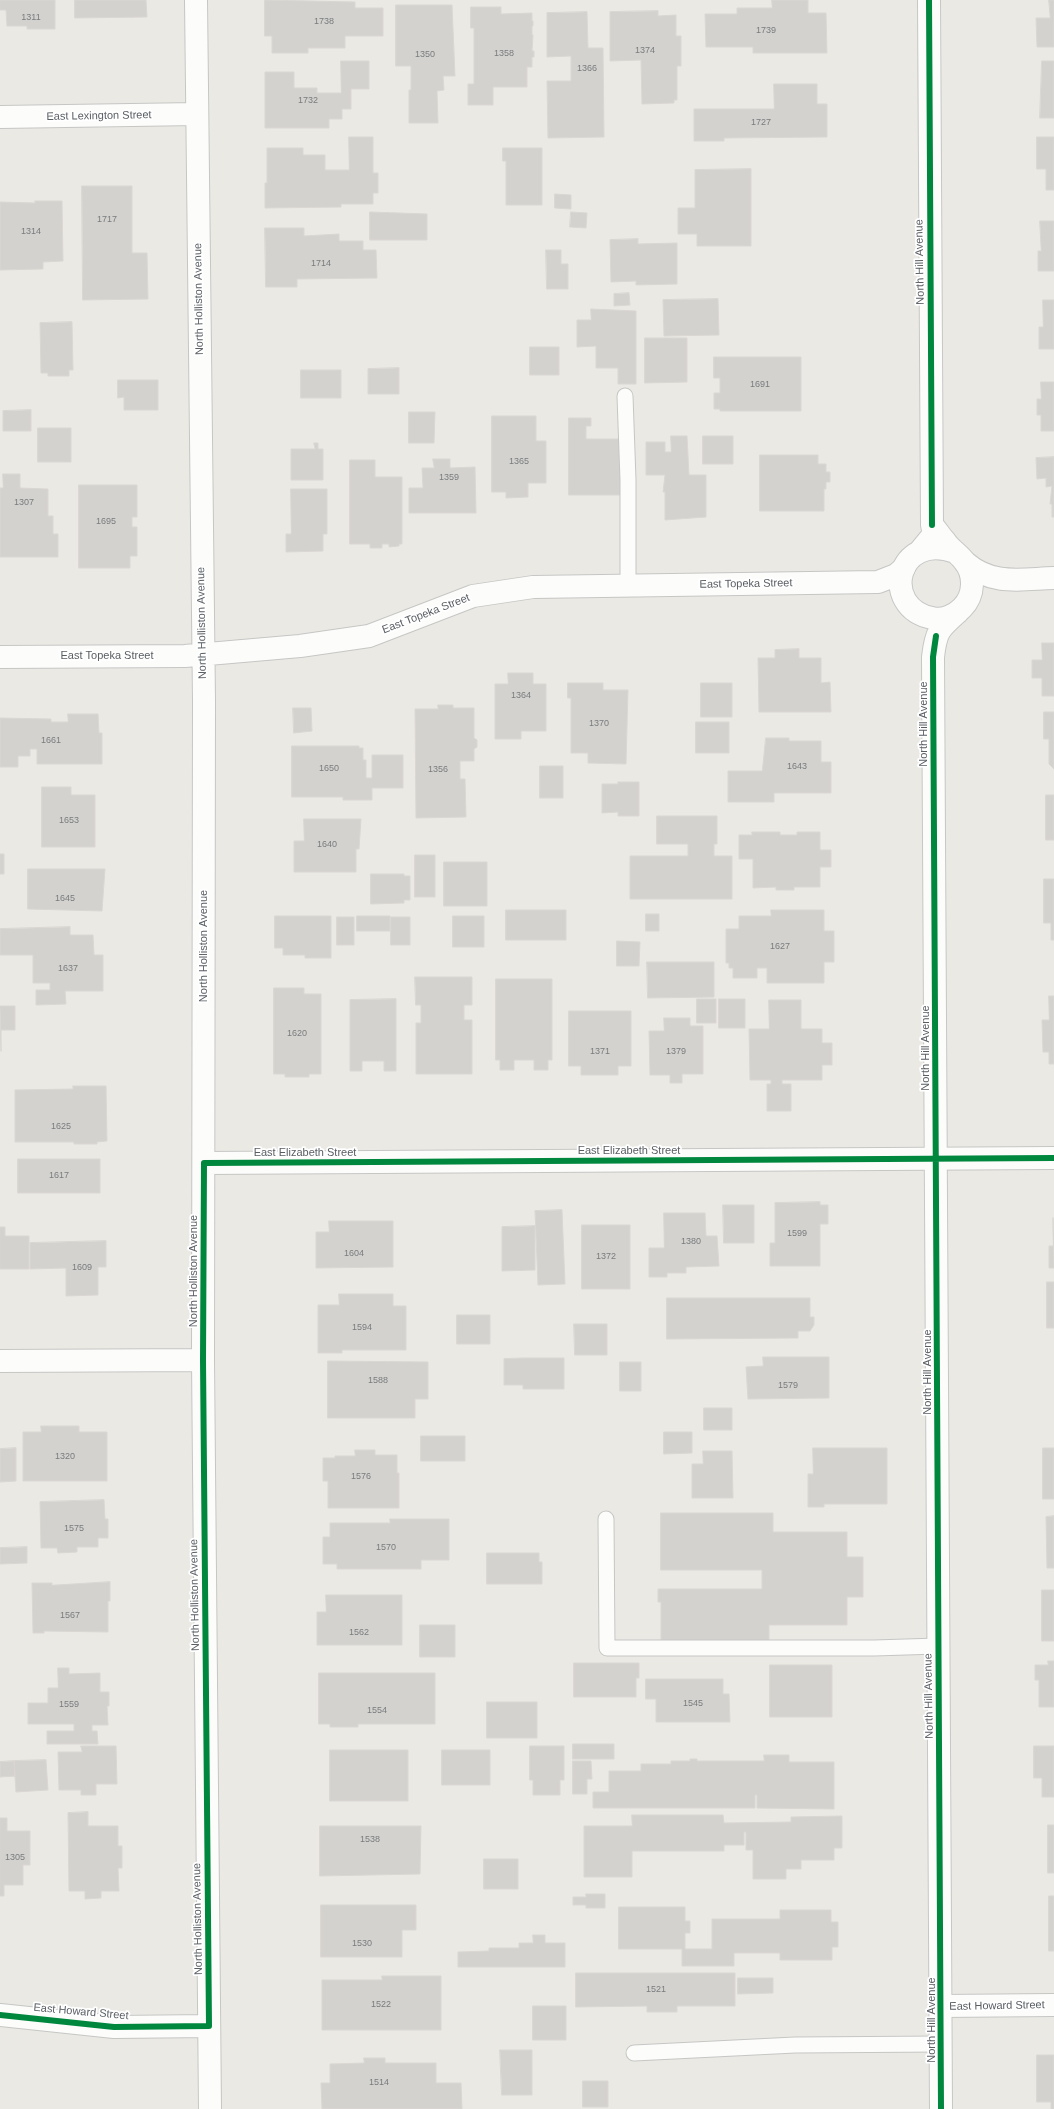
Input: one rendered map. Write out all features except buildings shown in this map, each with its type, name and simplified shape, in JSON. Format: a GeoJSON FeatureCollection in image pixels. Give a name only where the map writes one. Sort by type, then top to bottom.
{"type":"FeatureCollection","features":[{"type":"Feature","properties":{"kind":"street","name":"North Holliston Avenue"},"geometry":{"type":"LineString","coordinates":[[196,0],[202,654],[204,1163],[203,1360],[210,2109]]}},
{"type":"Feature","properties":{"kind":"street","name":"North Hill Avenue"},"geometry":{"type":"LineString","coordinates":[[920,551],[934,534],[932,525],[929,0]]}},
{"type":"Feature","properties":{"kind":"street","name":"East Lexington Street"},"geometry":{"type":"LineString","coordinates":[[0,117],[197,114]]}},
{"type":"Feature","properties":{"kind":"street"},"geometry":{"type":"LineString","coordinates":[[932,525],[970,570],[972,581],[971,593]]}},
{"type":"Feature","properties":{"kind":"street"},"geometry":{"type":"LineString","coordinates":[[878,582],[896,575],[904,568],[911,558],[920,551],[932,548],[944,548],[960,558],[976,572],[992,579],[1054,578]]}},
{"type":"Feature","properties":{"kind":"street"},"geometry":{"type":"LineString","coordinates":[[904,568],[900,579],[901,591],[910,606],[924,617],[935,619],[947,617],[958,612]]}},
{"type":"Feature","properties":{"kind":"street"},"geometry":{"type":"LineString","coordinates":[[878,582],[895,589],[936,636],[945,624],[966,604],[971,593],[976,587],[992,579]]}},
{"type":"Feature","properties":{"kind":"street","name":"East Topeka Street"},"geometry":{"type":"LineString","coordinates":[[0,657],[185,656],[300,646],[369,636],[480,595],[533,587],[878,582]]}},
{"type":"Feature","properties":{"kind":"street","name":"North Hill Avenue"},"geometry":{"type":"LineString","coordinates":[[936,636],[933,657],[937,1159],[938,1646],[942,2044],[941,2109]]}},
{"type":"Feature","properties":{"kind":"street","name":"East Elizabeth Street"},"geometry":{"type":"LineString","coordinates":[[204,1163],[1054,1158]]}},
{"type":"Feature","properties":{"kind":"street"},"geometry":{"type":"LineString","coordinates":[[0,1361],[203,1360]]}},
{"type":"Feature","properties":{"kind":"street","name":"East Howard Street"},"geometry":{"type":"LineString","coordinates":[[941,2006],[1054,2005]]}},
{"type":"Feature","properties":{"kind":"street","name":"East Howard Street"},"geometry":{"type":"LineString","coordinates":[[0,2015],[114,2027],[209,2026]]}},
{"type":"Feature","properties":{"kind":"lane"},"geometry":{"type":"LineString","coordinates":[[626,396],[628,586]]}},
{"type":"Feature","properties":{"kind":"lane"},"geometry":{"type":"LineString","coordinates":[[606,1519],[607,1648],[874,1648],[938,1646]]}},
{"type":"Feature","properties":{"kind":"lane"},"geometry":{"type":"LineString","coordinates":[[634,2053],[794,2045],[942,2044]]}},
{"type":"Feature","properties":{"kind":"cycle path"},"geometry":{"type":"LineString","coordinates":[[929,0],[932,525]]}},
{"type":"Feature","properties":{"kind":"cycle path"},"geometry":{"type":"LineString","coordinates":[[936,636],[933,657],[941,2109]]}},
{"type":"Feature","properties":{"kind":"cycle path"},"geometry":{"type":"LineString","coordinates":[[0,2015],[114,2027],[209,2026],[203,1360],[204,1163],[1054,1158]]}}]}
